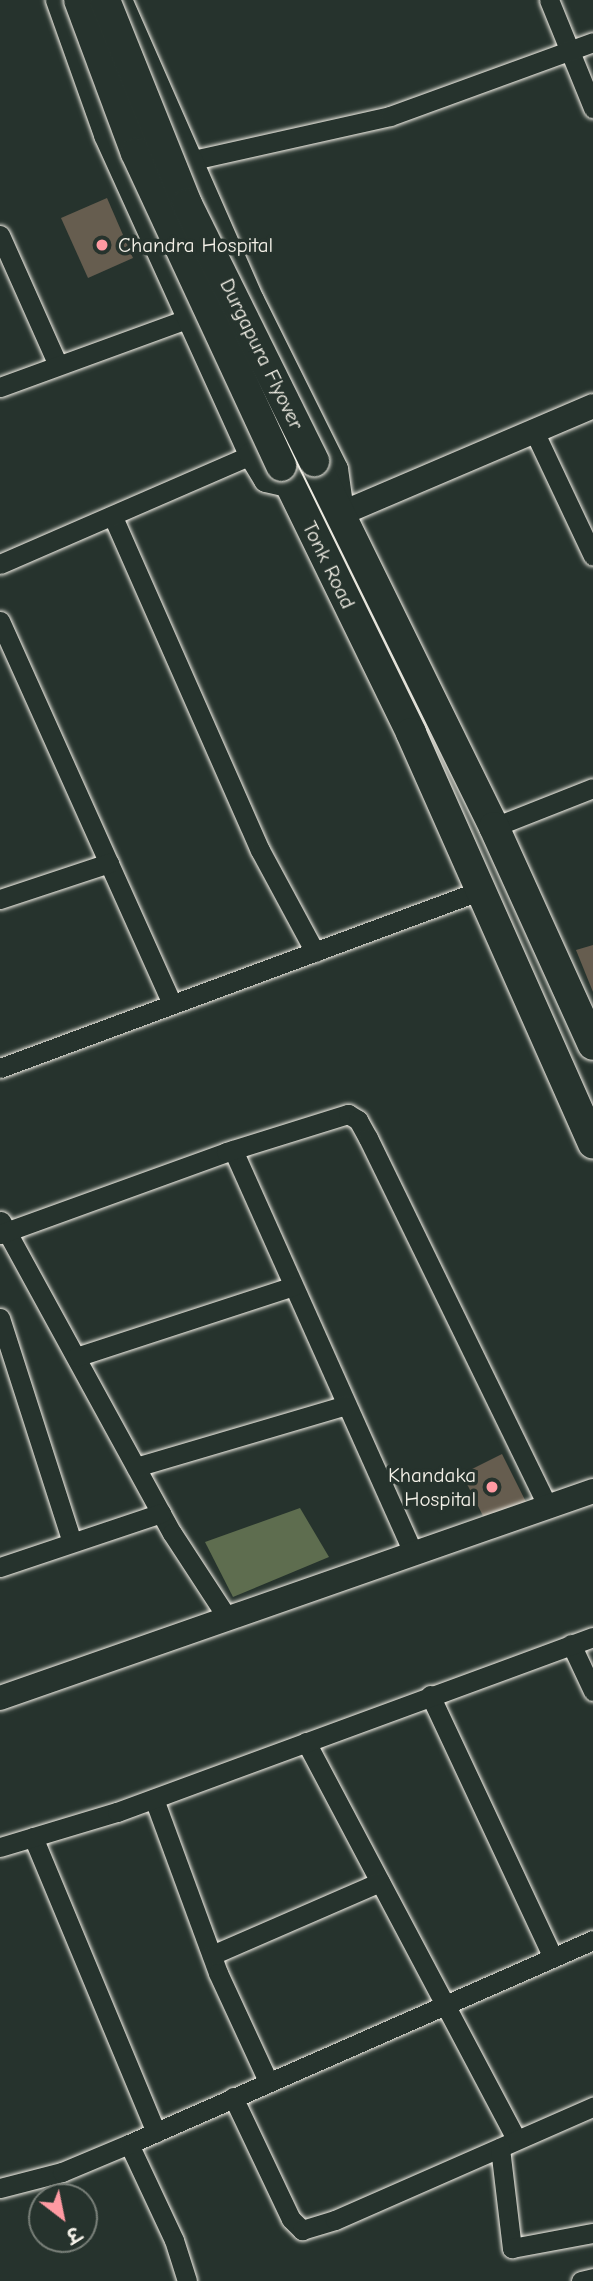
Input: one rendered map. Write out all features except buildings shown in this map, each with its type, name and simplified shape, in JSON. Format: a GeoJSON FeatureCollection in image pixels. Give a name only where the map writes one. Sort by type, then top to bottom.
{"type":"FeatureCollection","features":[{"type":"Feature","properties":{"kind":"main road","name":"Durgapura Flyover"},"geometry":{"type":"LineString","coordinates":[[79,0],[136,153],[286,476]]}},
{"type":"Feature","properties":{"kind":"main road","name":"Durgapura Flyover"},"geometry":{"type":"LineString","coordinates":[[105,0],[187,204],[340,514]]}},
{"type":"Feature","properties":{"kind":"main road","name":"Tonk Road"},"geometry":{"type":"LineString","coordinates":[[286,476],[411,733],[593,1144]]}},
{"type":"Feature","properties":{"kind":"main road","name":"Tonk Road"},"geometry":{"type":"LineString","coordinates":[[340,514],[494,827],[593,1045]]}},
{"type":"Feature","properties":{"kind":"street"},"geometry":{"type":"LineString","coordinates":[[58,0],[106,135],[187,319],[251,455],[266,480],[286,476]]}},
{"type":"Feature","properties":{"kind":"street","name":"Tonk Road"},"geometry":{"type":"LineString","coordinates":[[121,0],[189,161],[336,469],[342,493],[340,514]]}},
{"type":"Feature","properties":{"kind":"street"},"geometry":{"type":"LineString","coordinates":[[549,0],[593,108]]}},
{"type":"Feature","properties":{"kind":"street"},"geometry":{"type":"LineString","coordinates":[[74,46],[131,25]]}},
{"type":"Feature","properties":{"kind":"street"},"geometry":{"type":"LineString","coordinates":[[189,161],[390,116],[593,42]]}},
{"type":"Feature","properties":{"kind":"street"},"geometry":{"type":"LineString","coordinates":[[0,235],[58,365]]}},
{"type":"Feature","properties":{"kind":"street"},"geometry":{"type":"LineString","coordinates":[[0,387],[187,319]]}},
{"type":"Feature","properties":{"kind":"street"},"geometry":{"type":"LineString","coordinates":[[340,514],[533,429],[593,406]]}},
{"type":"Feature","properties":{"kind":"street"},"geometry":{"type":"LineString","coordinates":[[533,429],[593,556]]}},
{"type":"Feature","properties":{"kind":"street"},"geometry":{"type":"LineString","coordinates":[[0,564],[251,455]]}},
{"type":"Feature","properties":{"kind":"street"},"geometry":{"type":"LineString","coordinates":[[113,517],[260,850],[315,952]]}},
{"type":"Feature","properties":{"kind":"street"},"geometry":{"type":"LineString","coordinates":[[0,621],[172,1004]]}},
{"type":"Feature","properties":{"kind":"street"},"geometry":{"type":"LineString","coordinates":[[494,827],[593,788]]}},
{"type":"Feature","properties":{"kind":"street"},"geometry":{"type":"LineString","coordinates":[[0,899],[109,863]]}},
{"type":"Feature","properties":{"kind":"street"},"geometry":{"type":"LineString","coordinates":[[0,1068],[480,891]]}},
{"type":"Feature","properties":{"kind":"street"},"geometry":{"type":"LineString","coordinates":[[228,1619],[161,1513],[2,1229],[336,1115],[358,1120],[548,1507]]}},
{"type":"Feature","properties":{"kind":"street"},"geometry":{"type":"LineString","coordinates":[[233,1150],[414,1553]]}},
{"type":"Feature","properties":{"kind":"street"},"geometry":{"type":"LineString","coordinates":[[76,1357],[293,1286]]}},
{"type":"Feature","properties":{"kind":"street"},"geometry":{"type":"LineString","coordinates":[[0,1318],[72,1542]]}},
{"type":"Feature","properties":{"kind":"street"},"geometry":{"type":"LineString","coordinates":[[135,1467],[346,1405]]}},
{"type":"Feature","properties":{"kind":"street"},"geometry":{"type":"LineString","coordinates":[[0,1698],[593,1492]]}},
{"type":"Feature","properties":{"kind":"street"},"geometry":{"type":"LineString","coordinates":[[0,1567],[161,1513]]}},
{"type":"Feature","properties":{"kind":"street"},"geometry":{"type":"LineString","coordinates":[[0,1847],[153,1799],[593,1637]]}},
{"type":"Feature","properties":{"kind":"street"},"geometry":{"type":"LineString","coordinates":[[571,1644],[593,1690]]}},
{"type":"Feature","properties":{"kind":"street"},"geometry":{"type":"LineString","coordinates":[[430,1695],[553,1958]]}},
{"type":"Feature","properties":{"kind":"street"},"geometry":{"type":"LineString","coordinates":[[306,1742],[447,2003],[509,2144],[512,2248],[592,2233]]}},
{"type":"Feature","properties":{"kind":"street"},"geometry":{"type":"LineString","coordinates":[[153,1799],[212,1955],[268,2081]]}},
{"type":"Feature","properties":{"kind":"street"},"geometry":{"type":"LineString","coordinates":[[33,1837],[156,2132]]}},
{"type":"Feature","properties":{"kind":"street"},"geometry":{"type":"LineString","coordinates":[[212,1955],[380,1882]]}},
{"type":"Feature","properties":{"kind":"street"},"geometry":{"type":"LineString","coordinates":[[0,2188],[62,2172],[129,2144],[593,1940]]}},
{"type":"Feature","properties":{"kind":"street"},"geometry":{"type":"LineString","coordinates":[[233,2097],[291,2219],[302,2230],[593,2107]]}},
{"type":"Feature","properties":{"kind":"street"},"geometry":{"type":"LineString","coordinates":[[129,2144],[174,2240],[187,2281]]}},
{"type":"Feature","properties":{"kind":"street"},"geometry":{"type":"LineString","coordinates":[[581,2281],[593,2278]]}},
{"type":"Feature","properties":{"kind":"green space"},"geometry":{"type":"Polygon","coordinates":[[[300,1508],[329,1557],[233,1597],[205,1542],[300,1508]]]}},
{"type":"Feature","properties":{"kind":"place","name":"Chandra Hospital"},"geometry":{"type":"Point","coordinates":[102,245]}},
{"type":"Feature","properties":{"kind":"place","name":"Khandaka Hospital"},"geometry":{"type":"Point","coordinates":[492,1487]}}]}
